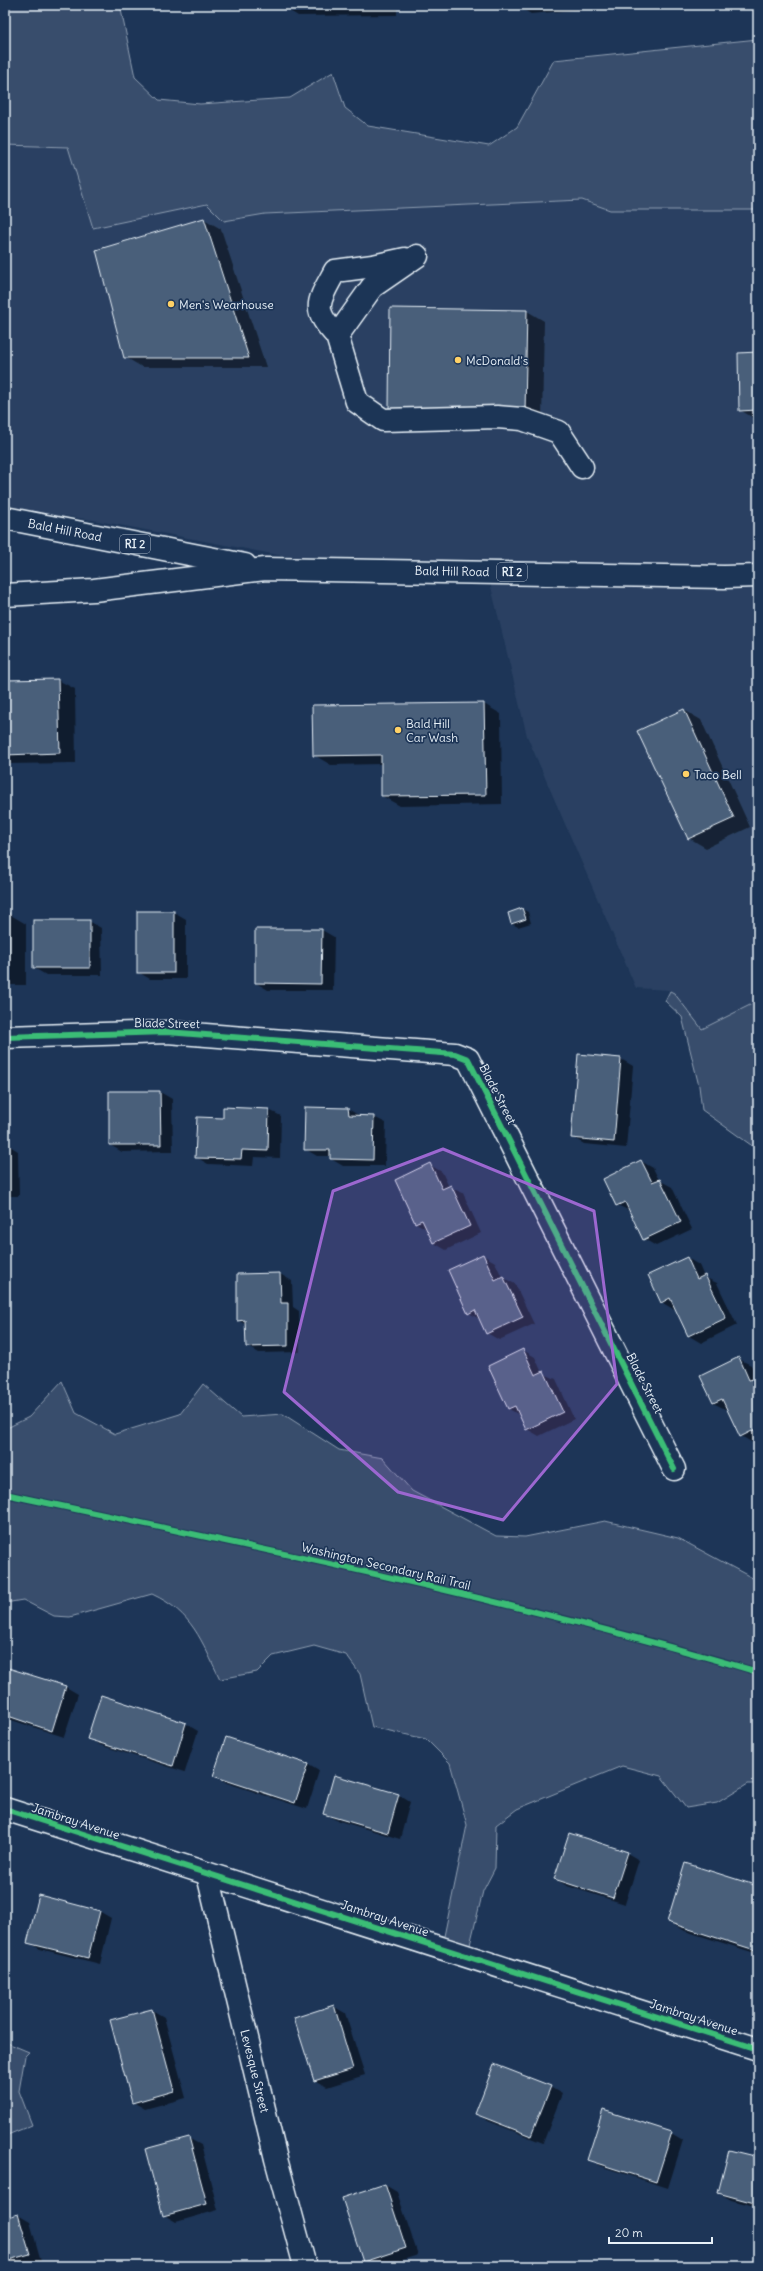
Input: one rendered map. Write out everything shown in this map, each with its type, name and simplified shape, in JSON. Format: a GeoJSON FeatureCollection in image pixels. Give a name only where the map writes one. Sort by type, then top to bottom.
{"type":"FeatureCollection","features":[{"type":"Feature","properties":{"kind":"street"},"geometry":{"type":"LineString","coordinates":[[337,336],[372,287],[417,256],[373,266],[335,271],[319,301],[323,321],[337,336],[357,402],[383,420],[522,419],[559,432],[582,467]]}},
{"type":"Feature","properties":{"kind":"street","name":"Bald Hill Road"},"geometry":{"type":"LineString","coordinates":[[5,518],[265,569]]}},
{"type":"Feature","properties":{"kind":"street","name":"Bald Hill Road"},"geometry":{"type":"LineString","coordinates":[[5,595],[94,590],[265,569],[518,572],[724,577],[758,576]]}},
{"type":"Feature","properties":{"kind":"street","name":"Blade Street"},"geometry":{"type":"LineString","coordinates":[[5,1037],[166,1032],[455,1054],[468,1059],[674,1469]]}},
{"type":"Feature","properties":{"kind":"street","name":"Jambray Avenue"},"geometry":{"type":"LineString","coordinates":[[5,1809],[208,1875],[297,1901],[758,2049]]}},
{"type":"Feature","properties":{"kind":"street","name":"Levesque Street"},"geometry":{"type":"LineString","coordinates":[[208,1875],[276,2158],[305,2266]]}},
{"type":"Feature","properties":{"kind":"highlighted area"},"geometry":{"type":"Polygon","coordinates":[[[443,1149],[594,1211],[617,1384],[503,1520],[398,1492],[284,1392],[333,1191],[443,1149]]]}},
{"type":"Feature","properties":{"kind":"shaded area"},"geometry":{"type":"Polygon","coordinates":[[[5,5],[120,5],[135,77],[159,100],[200,104],[290,98],[333,72],[345,108],[368,126],[489,146],[517,127],[554,60],[758,39],[758,210],[610,210],[582,200],[265,214],[224,221],[207,204],[93,228],[68,147],[5,145],[5,5]]]}},
{"type":"Feature","properties":{"kind":"shaded area"},"geometry":{"type":"Polygon","coordinates":[[[5,145],[68,147],[93,228],[207,204],[224,221],[265,214],[582,200],[610,210],[758,210],[758,1001],[702,1030],[674,993],[668,990],[636,988],[527,736],[488,574],[326,564],[93,520],[5,508],[5,145]]]}},
{"type":"Feature","properties":{"kind":"shaded area"},"geometry":{"type":"Polygon","coordinates":[[[670,991],[674,993],[702,1029],[758,1001],[758,1150],[702,1110],[699,1086],[682,1017],[665,1001],[670,991]]]}},
{"type":"Feature","properties":{"kind":"shaded area"},"geometry":{"type":"Polygon","coordinates":[[[62,1381],[76,1413],[115,1434],[180,1414],[203,1384],[241,1417],[283,1414],[339,1450],[383,1458],[412,1491],[496,1536],[525,1537],[605,1521],[678,1538],[758,1581],[758,1784],[748,1784],[717,1803],[686,1808],[661,1776],[622,1766],[517,1809],[496,1825],[495,1868],[483,1891],[468,1953],[442,1946],[467,1825],[450,1763],[426,1739],[372,1727],[360,1674],[346,1655],[314,1646],[273,1656],[257,1672],[220,1679],[201,1640],[187,1619],[166,1602],[152,1594],[70,1617],[54,1616],[23,1600],[5,1603],[5,1429],[29,1417],[62,1381]]]}},
{"type":"Feature","properties":{"kind":"shaded area"},"geometry":{"type":"Polygon","coordinates":[[[5,2042],[29,2052],[25,2056],[19,2091],[32,2125],[5,2136],[5,2042]]]}},
{"type":"Feature","properties":{"kind":"building"},"geometry":{"type":"Polygon","coordinates":[[[279,5],[381,5],[381,6],[279,7],[279,5]]]}},
{"type":"Feature","properties":{"kind":"building","name":"Men's Wearhouse"},"geometry":{"type":"Polygon","coordinates":[[[204,218],[249,358],[124,358],[96,250],[204,218]]]}},
{"type":"Feature","properties":{"kind":"building","name":"McDonald's"},"geometry":{"type":"Polygon","coordinates":[[[390,308],[527,310],[525,412],[389,409],[390,308]]]}},
{"type":"Feature","properties":{"kind":"building"},"geometry":{"type":"Polygon","coordinates":[[[758,352],[758,410],[739,411],[738,353],[758,352]]]}},
{"type":"Feature","properties":{"kind":"building"},"geometry":{"type":"Polygon","coordinates":[[[58,679],[60,753],[5,755],[5,680],[58,679]]]}},
{"type":"Feature","properties":{"kind":"building","name":"Bald Hill Car Wash"},"geometry":{"type":"Polygon","coordinates":[[[484,703],[486,795],[381,796],[381,755],[313,756],[312,705],[484,703]]]}},
{"type":"Feature","properties":{"kind":"building","name":"Taco Bell"},"geometry":{"type":"Polygon","coordinates":[[[684,709],[734,818],[688,839],[637,731],[684,709]]]}},
{"type":"Feature","properties":{"kind":"building"},"geometry":{"type":"Polygon","coordinates":[[[522,908],[526,919],[511,924],[508,913],[522,908]]]}},
{"type":"Feature","properties":{"kind":"building"},"geometry":{"type":"Polygon","coordinates":[[[137,911],[174,911],[174,973],[137,973],[137,911]]]}},
{"type":"Feature","properties":{"kind":"building"},"geometry":{"type":"Polygon","coordinates":[[[5,913],[9,913],[9,976],[5,976],[5,913]]]}},
{"type":"Feature","properties":{"kind":"building"},"geometry":{"type":"Polygon","coordinates":[[[33,920],[90,920],[90,968],[33,968],[33,920]]]}},
{"type":"Feature","properties":{"kind":"building"},"geometry":{"type":"Polygon","coordinates":[[[255,929],[322,929],[321,984],[255,983],[255,929]]]}},
{"type":"Feature","properties":{"kind":"building"},"geometry":{"type":"Polygon","coordinates":[[[578,1054],[621,1058],[614,1142],[571,1138],[578,1054]]]}},
{"type":"Feature","properties":{"kind":"building"},"geometry":{"type":"Polygon","coordinates":[[[109,1091],[160,1091],[161,1145],[109,1145],[109,1091]]]}},
{"type":"Feature","properties":{"kind":"building"},"geometry":{"type":"Polygon","coordinates":[[[223,1107],[269,1109],[268,1151],[242,1150],[241,1159],[195,1158],[197,1117],[223,1118],[223,1107]]]}},
{"type":"Feature","properties":{"kind":"building"},"geometry":{"type":"Polygon","coordinates":[[[305,1107],[348,1108],[349,1115],[374,1116],[373,1160],[330,1159],[330,1150],[304,1150],[305,1107]]]}},
{"type":"Feature","properties":{"kind":"building"},"geometry":{"type":"Polygon","coordinates":[[[641,1160],[652,1182],[660,1179],[681,1222],[643,1240],[625,1202],[616,1206],[603,1179],[641,1160]]]}},
{"type":"Feature","properties":{"kind":"building"},"geometry":{"type":"Polygon","coordinates":[[[430,1163],[442,1189],[451,1185],[470,1226],[433,1243],[422,1220],[415,1223],[395,1180],[430,1163]]]}},
{"type":"Feature","properties":{"kind":"building"},"geometry":{"type":"Polygon","coordinates":[[[483,1254],[495,1280],[503,1276],[523,1317],[486,1334],[475,1310],[468,1314],[448,1270],[483,1254]]]}},
{"type":"Feature","properties":{"kind":"building"},"geometry":{"type":"Polygon","coordinates":[[[687,1257],[697,1279],[705,1275],[726,1318],[688,1336],[670,1298],[661,1303],[648,1275],[687,1257]]]}},
{"type":"Feature","properties":{"kind":"building"},"geometry":{"type":"Polygon","coordinates":[[[280,1273],[281,1303],[288,1303],[288,1346],[246,1347],[245,1320],[237,1321],[237,1274],[280,1273]]]}},
{"type":"Feature","properties":{"kind":"building"},"geometry":{"type":"Polygon","coordinates":[[[523,1349],[535,1375],[544,1371],[563,1412],[526,1430],[515,1406],[508,1409],[488,1366],[523,1349]]]}},
{"type":"Feature","properties":{"kind":"building"},"geometry":{"type":"Polygon","coordinates":[[[739,1357],[749,1380],[758,1378],[758,1428],[740,1437],[722,1399],[713,1403],[700,1376],[739,1357]]]}},
{"type":"Feature","properties":{"kind":"building"},"geometry":{"type":"Polygon","coordinates":[[[5,1667],[66,1686],[52,1731],[5,1715],[5,1667]]]}},
{"type":"Feature","properties":{"kind":"building"},"geometry":{"type":"Polygon","coordinates":[[[101,1695],[186,1723],[173,1766],[87,1739],[101,1695]]]}},
{"type":"Feature","properties":{"kind":"building"},"geometry":{"type":"Polygon","coordinates":[[[226,1737],[308,1764],[295,1803],[213,1776],[226,1737]]]}},
{"type":"Feature","properties":{"kind":"building"},"geometry":{"type":"Polygon","coordinates":[[[334,1775],[399,1794],[388,1833],[323,1814],[334,1775]]]}},
{"type":"Feature","properties":{"kind":"building"},"geometry":{"type":"Polygon","coordinates":[[[569,1833],[628,1852],[613,1898],[554,1879],[569,1833]]]}},
{"type":"Feature","properties":{"kind":"building"},"geometry":{"type":"Polygon","coordinates":[[[685,1863],[758,1886],[758,1951],[667,1922],[685,1863]]]}},
{"type":"Feature","properties":{"kind":"building"},"geometry":{"type":"Polygon","coordinates":[[[39,1895],[100,1911],[88,1958],[27,1943],[39,1895]]]}},
{"type":"Feature","properties":{"kind":"building"},"geometry":{"type":"Polygon","coordinates":[[[334,2005],[353,2069],[314,2081],[294,2018],[334,2005]]]}},
{"type":"Feature","properties":{"kind":"building"},"geometry":{"type":"Polygon","coordinates":[[[152,2009],[174,2091],[132,2103],[110,2020],[152,2009]]]}},
{"type":"Feature","properties":{"kind":"building"},"geometry":{"type":"Polygon","coordinates":[[[494,2064],[551,2086],[531,2136],[475,2114],[494,2064]]]}},
{"type":"Feature","properties":{"kind":"building"},"geometry":{"type":"Polygon","coordinates":[[[603,2110],[672,2132],[656,2182],[587,2160],[603,2110]]]}},
{"type":"Feature","properties":{"kind":"building"},"geometry":{"type":"Polygon","coordinates":[[[189,2137],[207,2204],[163,2216],[145,2149],[189,2137]]]}},
{"type":"Feature","properties":{"kind":"building"},"geometry":{"type":"Polygon","coordinates":[[[729,2150],[758,2157],[758,2204],[718,2193],[729,2150]]]}},
{"type":"Feature","properties":{"kind":"building"},"geometry":{"type":"Polygon","coordinates":[[[385,2184],[406,2248],[363,2262],[342,2198],[385,2184]]]}},
{"type":"Feature","properties":{"kind":"building"},"geometry":{"type":"Polygon","coordinates":[[[18,2214],[30,2254],[5,2261],[5,2218],[18,2214]]]}},
{"type":"Feature","properties":{"kind":"cycle path"},"geometry":{"type":"LineString","coordinates":[[5,1037],[167,1032],[455,1054],[468,1059],[674,1469]]}},
{"type":"Feature","properties":{"kind":"cycle path","name":"Washington Secondary Rail Trail"},"geometry":{"type":"LineString","coordinates":[[5,1494],[289,1555],[478,1598],[572,1621],[758,1672]]}},
{"type":"Feature","properties":{"kind":"cycle path"},"geometry":{"type":"LineString","coordinates":[[5,1809],[758,2049]]}},
{"type":"Feature","properties":{"kind":"place","name":"Men's Wearhouse"},"geometry":{"type":"Point","coordinates":[171,304]}},
{"type":"Feature","properties":{"kind":"place","name":"McDonald's"},"geometry":{"type":"Point","coordinates":[458,360]}},
{"type":"Feature","properties":{"kind":"place","name":"Bald Hill Car Wash"},"geometry":{"type":"Point","coordinates":[398,730]}},
{"type":"Feature","properties":{"kind":"place","name":"Taco Bell"},"geometry":{"type":"Point","coordinates":[686,774]}}]}
